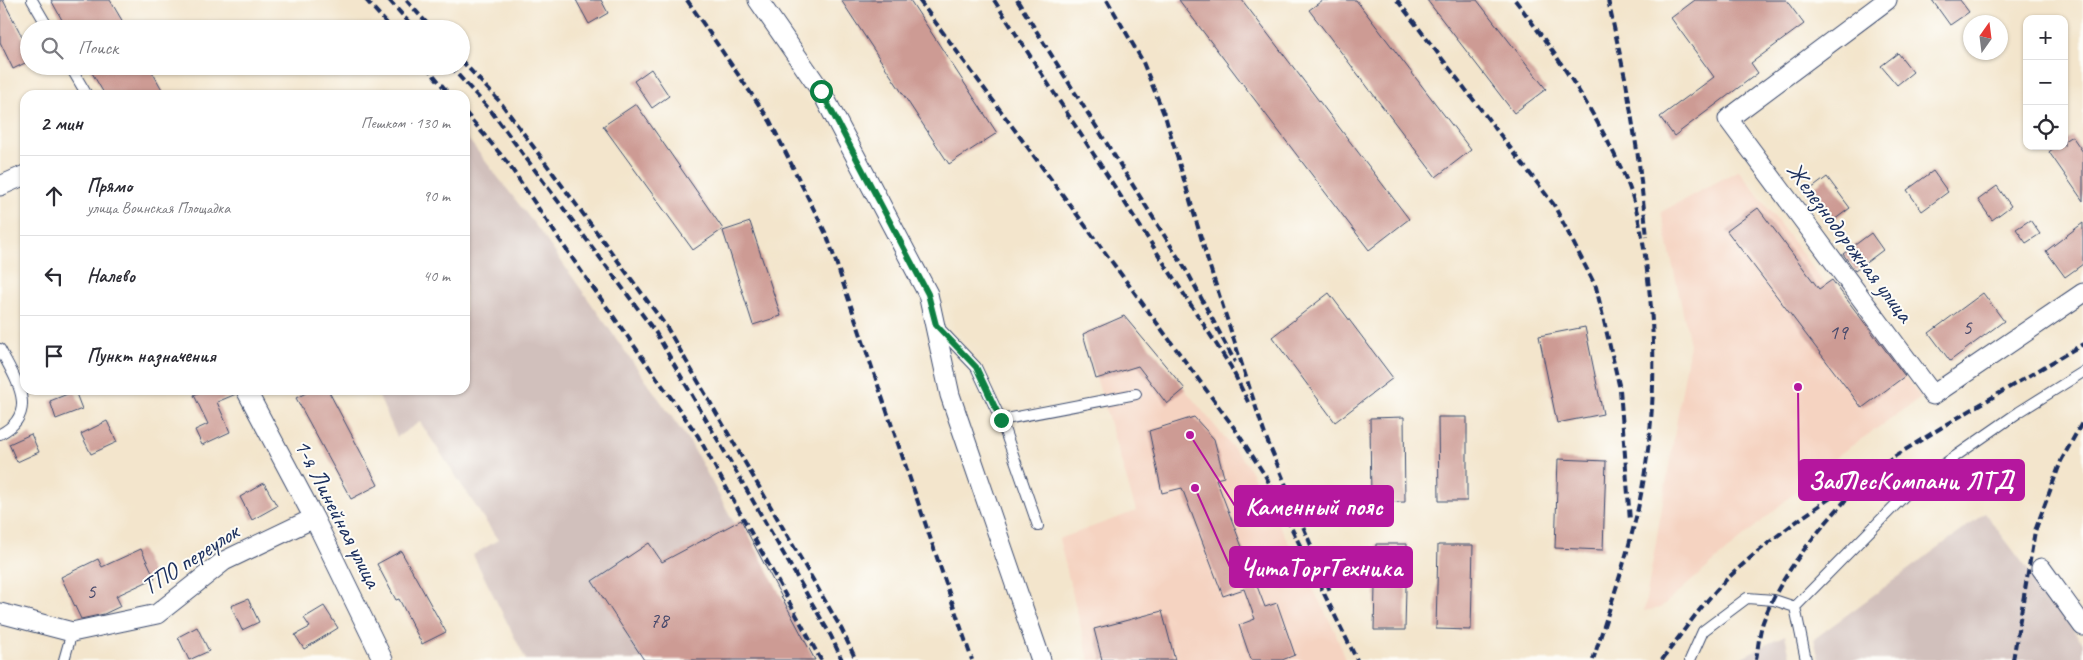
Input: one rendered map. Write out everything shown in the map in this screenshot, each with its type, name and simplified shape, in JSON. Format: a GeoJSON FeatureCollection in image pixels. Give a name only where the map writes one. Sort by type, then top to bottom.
{"type":"FeatureCollection","features":[{"type":"Feature","properties":{"kind":"street"},"geometry":{"type":"LineString","coordinates":[[758,0],[821,91],[928,294],[950,396],[1041,660]]}},
{"type":"Feature","properties":{"kind":"street","name":"Железнодорожная улица"},"geometry":{"type":"LineString","coordinates":[[1886,0],[1728,119],[1933,395],[2083,293]]}},
{"type":"Feature","properties":{"kind":"street"},"geometry":{"type":"LineString","coordinates":[[0,186],[20,177]]}},
{"type":"Feature","properties":{"kind":"street","name":"1-я Линейная улица"},"geometry":{"type":"LineString","coordinates":[[249,395],[314,518],[383,660]]}},
{"type":"Feature","properties":{"kind":"street","name":"ТПО переулок"},"geometry":{"type":"LineString","coordinates":[[0,613],[72,632],[157,614],[224,561],[314,518]]}},
{"type":"Feature","properties":{"kind":"street"},"geometry":{"type":"LineString","coordinates":[[2041,568],[2083,626]]}},
{"type":"Feature","properties":{"kind":"lane"},"geometry":{"type":"LineString","coordinates":[[32,0],[44,20]]}},
{"type":"Feature","properties":{"kind":"lane"},"geometry":{"type":"LineString","coordinates":[[75,75],[84,90]]}},
{"type":"Feature","properties":{"kind":"lane"},"geometry":{"type":"LineString","coordinates":[[936,325],[976,367],[1001,420],[1038,526]]}},
{"type":"Feature","properties":{"kind":"lane"},"geometry":{"type":"LineString","coordinates":[[0,349],[20,391]]}},
{"type":"Feature","properties":{"kind":"lane"},"geometry":{"type":"LineString","coordinates":[[1795,607],[1917,483],[2019,412],[2083,372]]}},
{"type":"Feature","properties":{"kind":"lane"},"geometry":{"type":"LineString","coordinates":[[1001,420],[1136,394]]}},
{"type":"Feature","properties":{"kind":"lane"},"geometry":{"type":"LineString","coordinates":[[0,434],[17,422],[23,405],[22,395]]}},
{"type":"Feature","properties":{"kind":"lane"},"geometry":{"type":"LineString","coordinates":[[1690,660],[1703,631],[1747,598],[1774,600],[1795,607]]}},
{"type":"Feature","properties":{"kind":"lane"},"geometry":{"type":"LineString","coordinates":[[1795,607],[1806,660]]}},
{"type":"Feature","properties":{"kind":"lane"},"geometry":{"type":"LineString","coordinates":[[64,660],[72,632]]}},
{"type":"Feature","properties":{"kind":"shaded area"},"geometry":{"type":"Polygon","coordinates":[[[470,141],[539,230],[691,444],[809,660],[526,660],[473,555],[498,540],[420,422],[397,437],[378,395],[470,395],[470,141]]]}},
{"type":"Feature","properties":{"kind":"shaded area"},"geometry":{"type":"Polygon","coordinates":[[[1739,170],[1825,284],[1832,280],[1921,398],[1841,453],[1660,608],[1644,611],[1690,344],[1661,212],[1739,170]]]}},
{"type":"Feature","properties":{"kind":"shaded area"},"geometry":{"type":"Polygon","coordinates":[[[1124,316],[1248,466],[1335,631],[1345,660],[1089,660],[1059,539],[1136,511],[1083,334],[1124,316]]]}},
{"type":"Feature","properties":{"kind":"shaded area"},"geometry":{"type":"Polygon","coordinates":[[[1985,513],[2083,643],[2083,660],[1819,660],[1814,639],[1985,513]]]}},
{"type":"Feature","properties":{"kind":"shaded area"},"geometry":{"type":"Polygon","coordinates":[[[1785,635],[1791,660],[1736,660],[1785,635]]]}},
{"type":"Feature","properties":{"kind":"building"},"geometry":{"type":"Polygon","coordinates":[[[0,0],[3,0],[20,33],[20,66],[13,69],[0,42],[0,0]]]}},
{"type":"Feature","properties":{"kind":"building"},"geometry":{"type":"Polygon","coordinates":[[[51,0],[110,0],[122,20],[62,20],[51,0]]]}},
{"type":"Feature","properties":{"kind":"building"},"geometry":{"type":"Polygon","coordinates":[[[576,0],[601,0],[608,13],[589,24],[576,0]]]}},
{"type":"Feature","properties":{"kind":"building"},"geometry":{"type":"Polygon","coordinates":[[[841,0],[910,0],[997,133],[949,164],[841,0]]]}},
{"type":"Feature","properties":{"kind":"building"},"geometry":{"type":"Polygon","coordinates":[[[1179,0],[1242,0],[1409,219],[1369,250],[1179,0]]]}},
{"type":"Feature","properties":{"kind":"building"},"geometry":{"type":"Polygon","coordinates":[[[1323,0],[1356,0],[1471,150],[1436,177],[1309,10],[1323,0]]]}},
{"type":"Feature","properties":{"kind":"building"},"geometry":{"type":"Polygon","coordinates":[[[1427,0],[1477,0],[1546,89],[1514,113],[1427,0]]]}},
{"type":"Feature","properties":{"kind":"building"},"geometry":{"type":"Polygon","coordinates":[[[1695,0],[1786,0],[1804,24],[1751,63],[1758,73],[1674,136],[1660,117],[1714,77],[1671,18],[1695,0]]]}},
{"type":"Feature","properties":{"kind":"building"},"geometry":{"type":"Polygon","coordinates":[[[1932,0],[1960,0],[1969,12],[1950,25],[1932,0]]]}},
{"type":"Feature","properties":{"kind":"building"},"geometry":{"type":"Polygon","coordinates":[[[1898,53],[1913,72],[1897,85],[1881,66],[1898,53]]]}},
{"type":"Feature","properties":{"kind":"building"},"geometry":{"type":"Polygon","coordinates":[[[651,69],[669,96],[652,108],[634,81],[651,69]]]}},
{"type":"Feature","properties":{"kind":"building"},"geometry":{"type":"Polygon","coordinates":[[[93,75],[154,75],[162,90],[102,90],[93,75]]]}},
{"type":"Feature","properties":{"kind":"building"},"geometry":{"type":"Polygon","coordinates":[[[636,104],[723,229],[693,250],[603,126],[636,104]]]}},
{"type":"Feature","properties":{"kind":"building"},"geometry":{"type":"Polygon","coordinates":[[[2072,136],[2083,152],[2083,201],[2049,152],[2051,150],[2068,150],[2068,138],[2072,136]]]}},
{"type":"Feature","properties":{"kind":"building"},"geometry":{"type":"Polygon","coordinates":[[[1933,171],[1948,192],[1922,211],[1907,190],[1933,171]]]}},
{"type":"Feature","properties":{"kind":"building"},"geometry":{"type":"Polygon","coordinates":[[[1827,177],[1850,208],[1830,223],[1807,192],[1827,177]]]}},
{"type":"Feature","properties":{"kind":"building"},"geometry":{"type":"Polygon","coordinates":[[[1997,186],[2011,206],[1992,220],[1978,200],[1997,186]]]}},
{"type":"Feature","properties":{"kind":"building"},"geometry":{"type":"Polygon","coordinates":[[[1758,208],[1819,289],[1832,280],[1905,376],[1862,408],[1727,231],[1758,208]]]}},
{"type":"Feature","properties":{"kind":"building"},"geometry":{"type":"Polygon","coordinates":[[[2030,220],[2040,234],[2026,243],[2016,229],[2030,220]]]}},
{"type":"Feature","properties":{"kind":"building"},"geometry":{"type":"Polygon","coordinates":[[[750,222],[781,316],[753,325],[723,231],[750,222]]]}},
{"type":"Feature","properties":{"kind":"building"},"geometry":{"type":"Polygon","coordinates":[[[2083,223],[2083,264],[2065,277],[2046,251],[2083,223]]]}},
{"type":"Feature","properties":{"kind":"building"},"geometry":{"type":"Polygon","coordinates":[[[1871,233],[1883,250],[1855,271],[1843,254],[1871,233]]]}},
{"type":"Feature","properties":{"kind":"building"},"geometry":{"type":"Polygon","coordinates":[[[1329,293],[1393,378],[1335,422],[1272,337],[1329,293]]]}},
{"type":"Feature","properties":{"kind":"building"},"geometry":{"type":"Polygon","coordinates":[[[1983,293],[2004,321],[1950,361],[1929,333],[1983,293]]]}},
{"type":"Feature","properties":{"kind":"building"},"geometry":{"type":"Polygon","coordinates":[[[1124,316],[1185,389],[1167,404],[1138,366],[1096,379],[1083,334],[1124,316]]]}},
{"type":"Feature","properties":{"kind":"building"},"geometry":{"type":"Polygon","coordinates":[[[1585,327],[1603,414],[1557,423],[1539,336],[1585,327]]]}},
{"type":"Feature","properties":{"kind":"building"},"geometry":{"type":"Polygon","coordinates":[[[65,395],[77,395],[82,409],[56,419],[50,401],[65,395]]]}},
{"type":"Feature","properties":{"kind":"building"},"geometry":{"type":"Polygon","coordinates":[[[194,395],[234,395],[217,402],[230,432],[202,445],[195,430],[208,424],[194,395]]]}},
{"type":"Feature","properties":{"kind":"building"},"geometry":{"type":"Polygon","coordinates":[[[302,395],[331,395],[378,485],[351,499],[296,398],[302,395]]]}},
{"type":"Feature","properties":{"kind":"building"},"geometry":{"type":"Polygon","coordinates":[[[1194,417],[1214,439],[1224,477],[1216,479],[1265,607],[1277,603],[1295,655],[1282,660],[1251,660],[1239,625],[1255,619],[1244,589],[1223,596],[1182,488],[1162,493],[1149,431],[1194,417]]]}},
{"type":"Feature","properties":{"kind":"building"},"geometry":{"type":"Polygon","coordinates":[[[1404,417],[1405,502],[1371,503],[1370,418],[1404,417]]]}},
{"type":"Feature","properties":{"kind":"building"},"geometry":{"type":"Polygon","coordinates":[[[1438,417],[1467,417],[1467,501],[1439,501],[1438,417]]]}},
{"type":"Feature","properties":{"kind":"building"},"geometry":{"type":"Polygon","coordinates":[[[107,421],[117,442],[91,454],[81,434],[107,421]]]}},
{"type":"Feature","properties":{"kind":"building"},"geometry":{"type":"Polygon","coordinates":[[[31,434],[39,452],[17,462],[9,444],[31,434]]]}},
{"type":"Feature","properties":{"kind":"building"},"geometry":{"type":"Polygon","coordinates":[[[1558,459],[1606,461],[1603,550],[1555,548],[1558,459]]]}},
{"type":"Feature","properties":{"kind":"building"},"geometry":{"type":"Polygon","coordinates":[[[264,483],[277,506],[252,520],[240,497],[264,483]]]}},
{"type":"Feature","properties":{"kind":"building"},"geometry":{"type":"Polygon","coordinates":[[[741,520],[815,660],[644,660],[592,581],[649,543],[662,562],[741,520]]]}},
{"type":"Feature","properties":{"kind":"building"},"geometry":{"type":"Polygon","coordinates":[[[1376,544],[1407,544],[1405,630],[1374,630],[1376,544]]]}},
{"type":"Feature","properties":{"kind":"building"},"geometry":{"type":"Polygon","coordinates":[[[1438,545],[1473,545],[1471,630],[1436,629],[1438,545]]]}},
{"type":"Feature","properties":{"kind":"building"},"geometry":{"type":"Polygon","coordinates":[[[141,549],[155,578],[116,596],[121,606],[104,614],[81,619],[61,577],[98,559],[102,567],[141,549]]]}},
{"type":"Feature","properties":{"kind":"building"},"geometry":{"type":"Polygon","coordinates":[[[401,551],[446,632],[422,644],[399,599],[396,600],[377,564],[401,551]]]}},
{"type":"Feature","properties":{"kind":"building"},"geometry":{"type":"Polygon","coordinates":[[[248,599],[259,622],[242,630],[231,606],[248,599]]]}},
{"type":"Feature","properties":{"kind":"building"},"geometry":{"type":"Polygon","coordinates":[[[324,606],[338,628],[304,649],[295,635],[310,627],[304,618],[324,606]]]}},
{"type":"Feature","properties":{"kind":"building"},"geometry":{"type":"Polygon","coordinates":[[[1162,611],[1175,660],[1102,660],[1094,629],[1162,611]]]}},
{"type":"Feature","properties":{"kind":"building"},"geometry":{"type":"Polygon","coordinates":[[[197,627],[209,651],[189,660],[178,637],[197,627]]]}},
{"type":"Feature","properties":{"kind":"railway"},"geometry":{"type":"LineString","coordinates":[[366,0],[384,20]]}},
{"type":"Feature","properties":{"kind":"railway"},"geometry":{"type":"LineString","coordinates":[[389,0],[407,20]]}},
{"type":"Feature","properties":{"kind":"railway"},"geometry":{"type":"LineString","coordinates":[[406,0],[424,20]]}},
{"type":"Feature","properties":{"kind":"railway"},"geometry":{"type":"LineString","coordinates":[[687,0],[770,121],[827,236],[972,660]]}},
{"type":"Feature","properties":{"kind":"railway"},"geometry":{"type":"LineString","coordinates":[[919,0],[1235,429],[1266,477],[1357,660]]}},
{"type":"Feature","properties":{"kind":"railway"},"geometry":{"type":"LineString","coordinates":[[994,0],[1231,367],[1249,404]]}},
{"type":"Feature","properties":{"kind":"railway"},"geometry":{"type":"LineString","coordinates":[[1017,0],[1189,275],[1235,362]]}},
{"type":"Feature","properties":{"kind":"railway"},"geometry":{"type":"LineString","coordinates":[[1107,0],[1142,60],[1166,119],[1208,261],[1265,435],[1330,591]]}},
{"type":"Feature","properties":{"kind":"railway"},"geometry":{"type":"LineString","coordinates":[[1397,0],[1554,205],[1596,287],[1620,389],[1630,521]]}},
{"type":"Feature","properties":{"kind":"railway"},"geometry":{"type":"LineString","coordinates":[[1515,0],[1576,86],[1615,155],[1626,179],[1638,215],[1651,303],[1653,375],[1651,423],[1645,471],[1630,542],[1593,660]]}},
{"type":"Feature","properties":{"kind":"railway"},"geometry":{"type":"LineString","coordinates":[[1608,0],[1626,82],[1639,163],[1647,237]]}},
{"type":"Feature","properties":{"kind":"railway"},"geometry":{"type":"LineString","coordinates":[[470,70],[501,103],[666,326],[842,630],[856,660]]}},
{"type":"Feature","properties":{"kind":"railway"},"geometry":{"type":"LineString","coordinates":[[433,75],[446,90]]}},
{"type":"Feature","properties":{"kind":"railway"},"geometry":{"type":"LineString","coordinates":[[458,75],[491,111],[656,333],[831,636],[842,660]]}},
{"type":"Feature","properties":{"kind":"railway"},"geometry":{"type":"LineString","coordinates":[[470,118],[507,162],[572,258],[698,436],[821,660]]}},
{"type":"Feature","properties":{"kind":"railway"},"geometry":{"type":"LineString","coordinates":[[1662,660],[1717,589],[1744,563],[1780,534],[1837,493],[1903,451],[2083,344]]}},
{"type":"Feature","properties":{"kind":"railway"},"geometry":{"type":"LineString","coordinates":[[2013,660],[2035,531],[2061,461],[2083,421]]}},
{"type":"Feature","properties":{"kind":"railway"},"geometry":{"type":"LineString","coordinates":[[1756,660],[1763,622],[1771,602],[1782,583],[1806,547],[1862,482]]}},
{"type":"Feature","properties":{"kind":"place","name":"ЗабЛесКомпани ЛТД"},"geometry":{"type":"Point","coordinates":[1798,387]}},
{"type":"Feature","properties":{"kind":"place","name":"Каменный пояс"},"geometry":{"type":"Point","coordinates":[1190,435]}},
{"type":"Feature","properties":{"kind":"place","name":"ЧитаТоргТехника"},"geometry":{"type":"Point","coordinates":[1195,488]}},
{"type":"Feature","properties":{"kind":"route"},"geometry":{"type":"LineString","coordinates":[[821,91],[928,294],[936,325],[976,367],[1001,420]]}}]}
